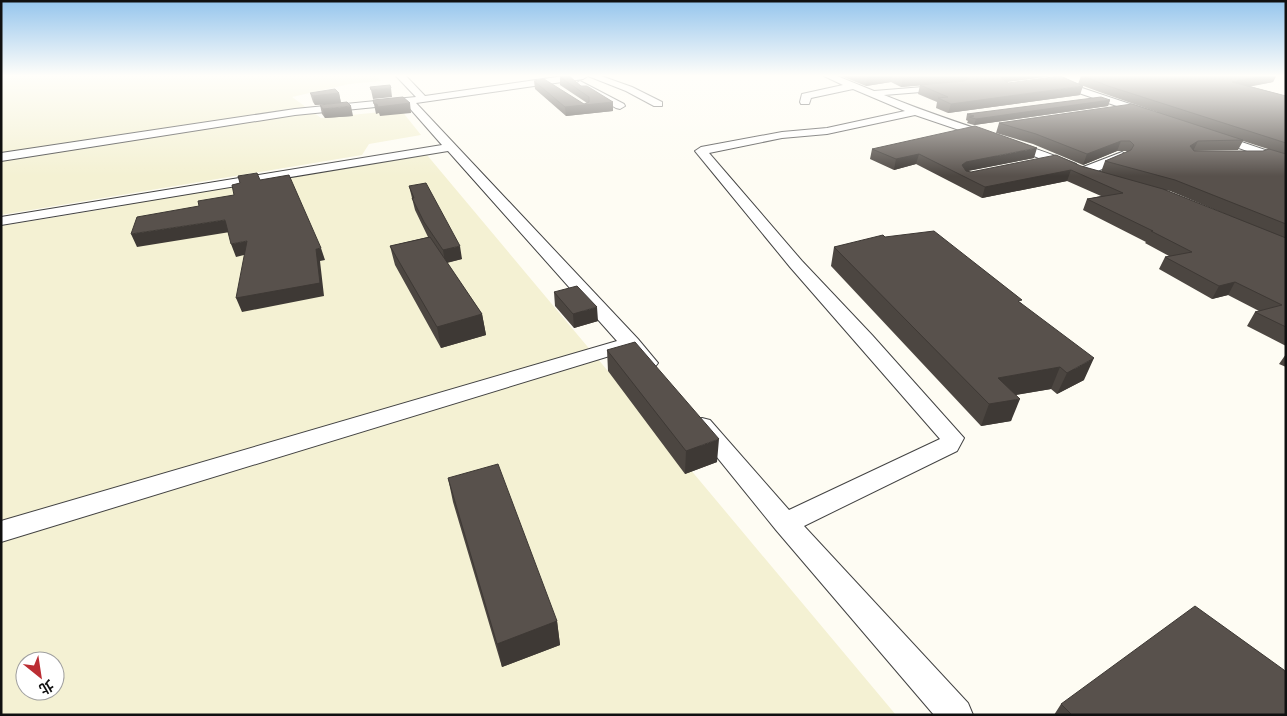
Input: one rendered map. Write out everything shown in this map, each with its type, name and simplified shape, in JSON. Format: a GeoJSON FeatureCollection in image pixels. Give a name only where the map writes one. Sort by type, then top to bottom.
{"type":"FeatureCollection","features":[{"type":"Feature","properties":{"kind":"street"},"geometry":{"type":"LineString","coordinates":[[1,157],[321,109]]}},
{"type":"Feature","properties":{"kind":"street"},"geometry":{"type":"LineString","coordinates":[[423,109],[449,146],[663,380]]}},
{"type":"Feature","properties":{"kind":"street"},"geometry":{"type":"LineString","coordinates":[[910,109],[1101,177]]}},
{"type":"Feature","properties":{"kind":"street"},"geometry":{"type":"LineString","coordinates":[[1103,112],[1120,109]]}},
{"type":"Feature","properties":{"kind":"street"},"geometry":{"type":"LineString","coordinates":[[1134,109],[1155,116]]}},
{"type":"Feature","properties":{"kind":"street"},"geometry":{"type":"LineString","coordinates":[[785,523],[948,446],[952,438],[796,264],[701,151],[782,135],[827,130],[916,112]]}},
{"type":"Feature","properties":{"kind":"street"},"geometry":{"type":"LineString","coordinates":[[936,119],[966,115]]}},
{"type":"Feature","properties":{"kind":"street"},"geometry":{"type":"LineString","coordinates":[[953,135],[1001,127]]}},
{"type":"Feature","properties":{"kind":"street"},"geometry":{"type":"LineString","coordinates":[[1206,133],[1286,161]]}},
{"type":"Feature","properties":{"kind":"street"},"geometry":{"type":"LineString","coordinates":[[1,221],[449,146]]}},
{"type":"Feature","properties":{"kind":"street"},"geometry":{"type":"LineString","coordinates":[[1240,157],[1268,155]]}},
{"type":"Feature","properties":{"kind":"street"},"geometry":{"type":"LineString","coordinates":[[1083,172],[1122,156]]}},
{"type":"Feature","properties":{"kind":"street"},"geometry":{"type":"LineString","coordinates":[[1034,163],[1055,160]]}},
{"type":"Feature","properties":{"kind":"street"},"geometry":{"type":"LineString","coordinates":[[1,532],[631,343]]}},
{"type":"Feature","properties":{"kind":"street"},"geometry":{"type":"LineString","coordinates":[[689,410],[785,523],[956,715]]}},
{"type":"Feature","properties":{"kind":"shaded area"},"geometry":{"type":"Polygon","coordinates":[[[1,109],[309,109],[321,118],[401,110],[421,135],[369,144],[362,155],[1,215],[1,109]]]}},
{"type":"Feature","properties":{"kind":"shaded area"},"geometry":{"type":"Polygon","coordinates":[[[427,155],[896,715],[1,715],[1,226],[123,206],[123,201],[289,173],[292,177],[427,155]]]}},
{"type":"Feature","properties":{"kind":"building"},"geometry":{"type":"Polygon","coordinates":[[[1003,109],[1044,109],[976,119],[969,117],[974,116],[967,114],[1003,109]]]}},
{"type":"Feature","properties":{"kind":"building"},"geometry":{"type":"Polygon","coordinates":[[[1094,109],[1149,109],[1243,140],[1198,141],[1190,146],[1194,151],[1263,151],[1269,149],[1286,154],[1286,224],[1175,180],[1105,161],[1131,150],[1134,145],[1130,141],[1121,141],[1087,154],[1036,134],[999,123],[1094,109]]]}},
{"type":"Feature","properties":{"kind":"building"},"geometry":{"type":"Polygon","coordinates":[[[1181,109],[1286,109],[1286,143],[1181,109]]]}},
{"type":"Feature","properties":{"kind":"building"},"geometry":{"type":"Polygon","coordinates":[[[975,126],[1037,148],[966,162],[962,165],[966,171],[971,172],[1056,155],[1081,166],[1163,189],[1286,238],[1286,327],[1255,312],[1282,305],[1235,282],[1219,286],[1165,257],[1192,252],[1087,199],[1123,193],[1071,170],[985,187],[919,154],[896,159],[872,149],[975,126]]]}},
{"type":"Feature","properties":{"kind":"building"},"geometry":{"type":"Polygon","coordinates":[[[257,173],[260,180],[289,175],[321,248],[316,249],[320,283],[236,298],[247,241],[231,244],[225,220],[131,234],[137,217],[199,206],[198,201],[234,195],[232,185],[240,183],[238,176],[257,173]]]}},
{"type":"Feature","properties":{"kind":"building"},"geometry":{"type":"Polygon","coordinates":[[[426,183],[460,246],[443,250],[424,222],[412,198],[414,198],[409,186],[426,183]]]}},
{"type":"Feature","properties":{"kind":"building"},"geometry":{"type":"Polygon","coordinates":[[[934,231],[1022,300],[1018,301],[1094,358],[1067,373],[1060,367],[998,378],[1020,399],[989,404],[834,247],[883,235],[885,237],[934,231]]]}},
{"type":"Feature","properties":{"kind":"building"},"geometry":{"type":"Polygon","coordinates":[[[430,237],[482,314],[437,327],[390,246],[430,237]]]}},
{"type":"Feature","properties":{"kind":"building"},"geometry":{"type":"Polygon","coordinates":[[[577,286],[597,307],[573,314],[554,292],[577,286]]]}},
{"type":"Feature","properties":{"kind":"building"},"geometry":{"type":"Polygon","coordinates":[[[635,342],[719,439],[686,451],[607,350],[635,342]]]}},
{"type":"Feature","properties":{"kind":"building"},"geometry":{"type":"Polygon","coordinates":[[[498,464],[557,621],[497,644],[448,478],[498,464]]]}},
{"type":"Feature","properties":{"kind":"building"},"geometry":{"type":"Polygon","coordinates":[[[1195,606],[1284,670],[1286,673],[1286,715],[1072,715],[1061,704],[1195,606]]]}}]}
